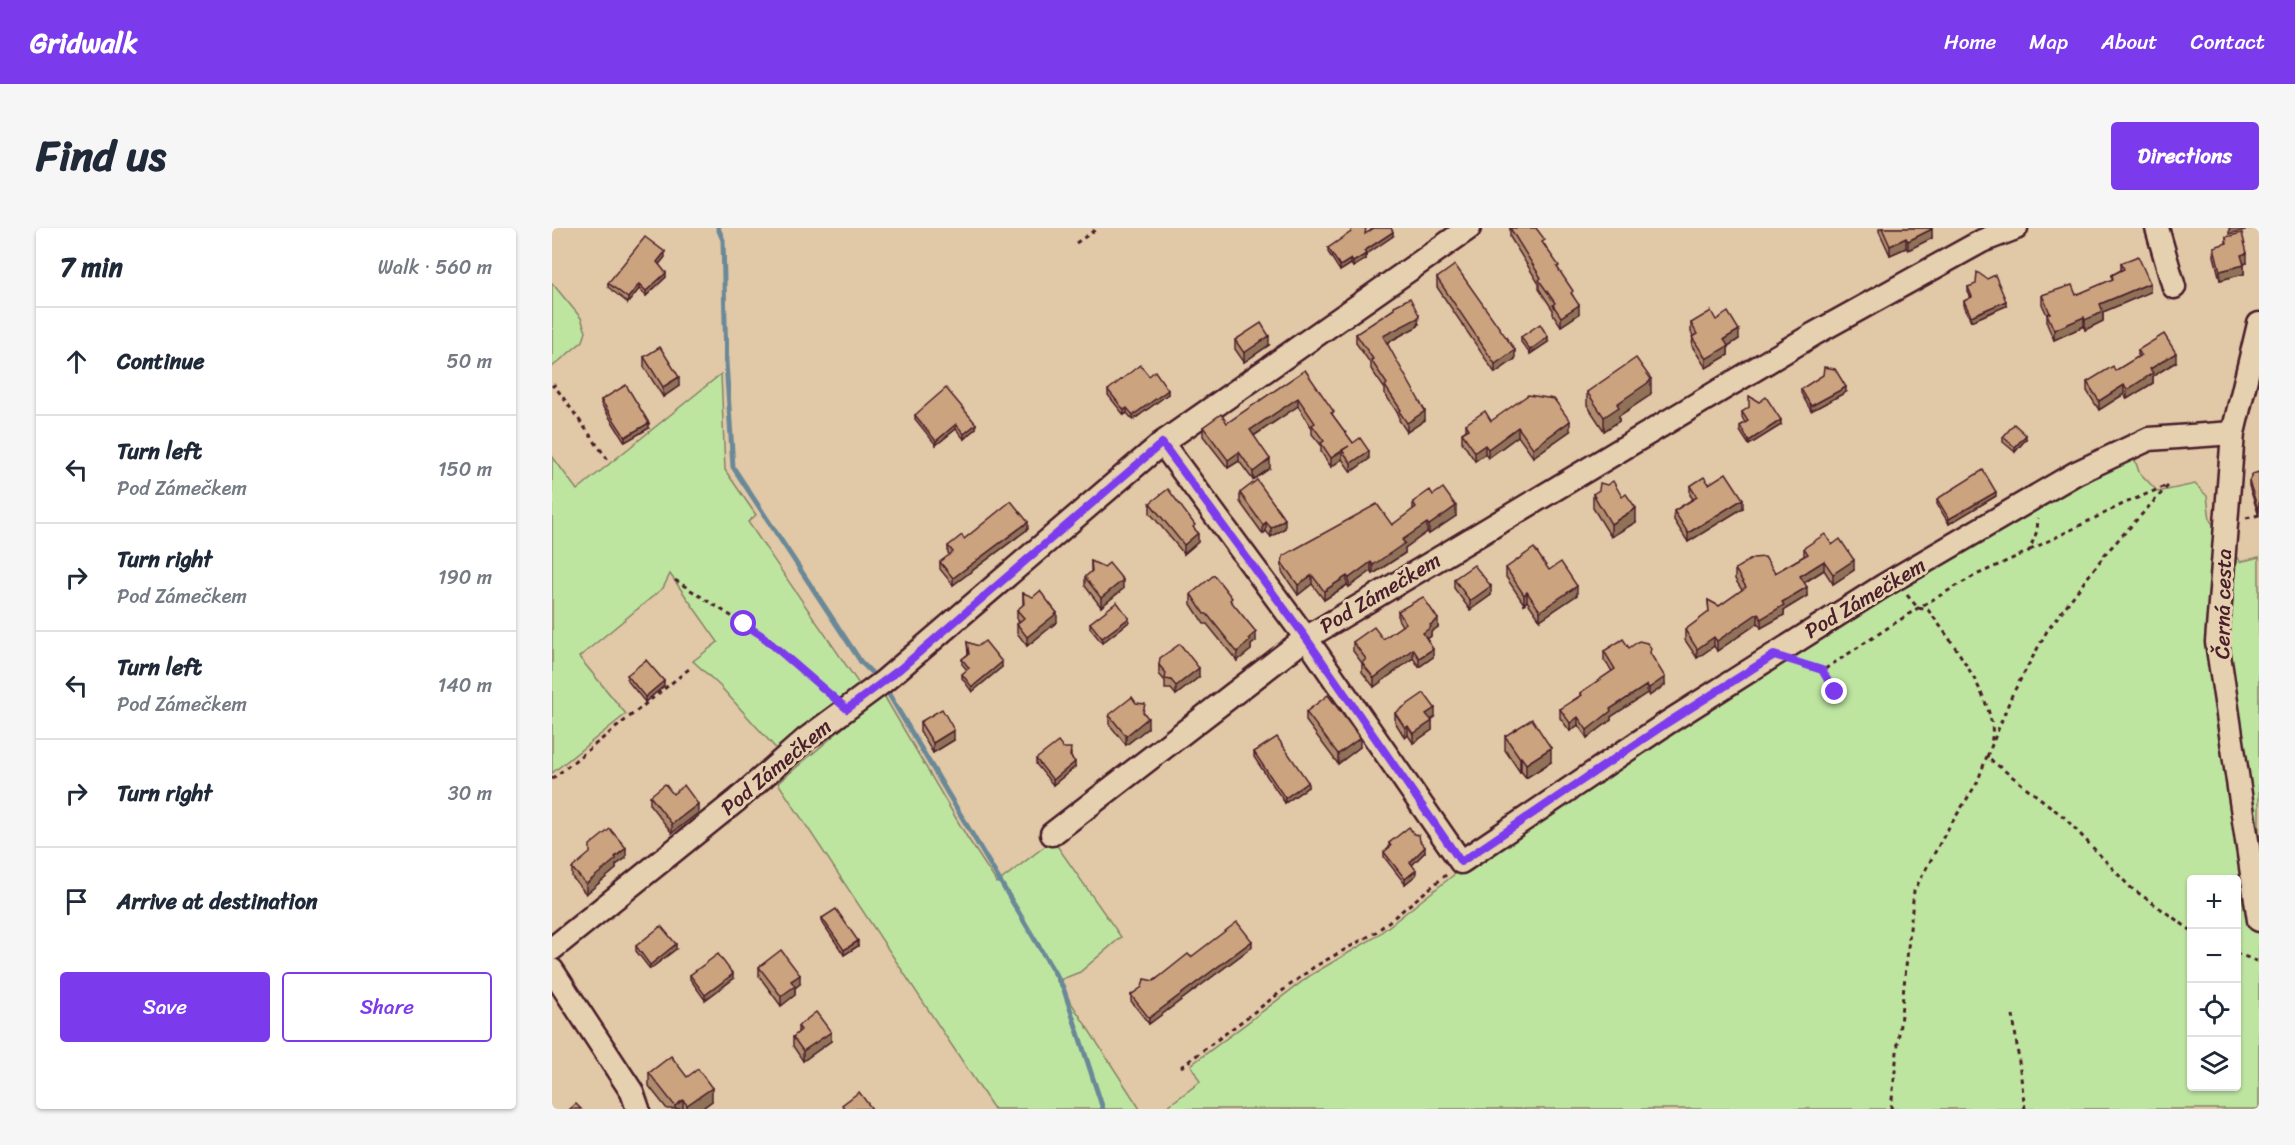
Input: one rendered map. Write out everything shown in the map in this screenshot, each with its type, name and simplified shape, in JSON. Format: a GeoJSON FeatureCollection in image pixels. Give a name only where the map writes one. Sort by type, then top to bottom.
{"type":"FeatureCollection","features":[{"type":"Feature","properties":{"kind":"street","name":"Pod Zámečkem"},"geometry":{"type":"LineString","coordinates":[[552,949],[737,800],[806,739],[882,684],[1162,443],[1469,228]]}},
{"type":"Feature","properties":{"kind":"street","name":"Pod Zámečkem"},"geometry":{"type":"LineString","coordinates":[[1052,834],[1306,638],[1814,333],[1982,241],[2016,228]]}},
{"type":"Feature","properties":{"kind":"street"},"geometry":{"type":"LineString","coordinates":[[2157,228],[2174,286]]}},
{"type":"Feature","properties":{"kind":"street","name":"Černá cesta"},"geometry":{"type":"LineString","coordinates":[[2259,324],[2233,433],[2217,642],[2259,920]]}},
{"type":"Feature","properties":{"kind":"street","name":"Pod Zámečkem"},"geometry":{"type":"LineString","coordinates":[[1162,443],[1306,638],[1461,862],[1667,723],[1774,655],[2076,472],[2149,439],[2233,433]]}},
{"type":"Feature","properties":{"kind":"street"},"geometry":{"type":"LineString","coordinates":[[552,970],[632,1092],[638,1109]]}},
{"type":"Feature","properties":{"kind":"path"},"geometry":{"type":"LineString","coordinates":[[1076,243],[1098,228]]}},
{"type":"Feature","properties":{"kind":"path"},"geometry":{"type":"LineString","coordinates":[[552,387],[554,385],[608,460]]}},
{"type":"Feature","properties":{"kind":"path"},"geometry":{"type":"LineString","coordinates":[[1822,670],[1918,608],[1974,576],[2121,505],[2168,486],[2106,553],[2047,631],[2012,695],[1977,783],[1946,832],[1914,891],[1891,1109]]}},
{"type":"Feature","properties":{"kind":"path"},"geometry":{"type":"LineString","coordinates":[[2029,551],[2037,531],[2041,493]]}},
{"type":"Feature","properties":{"kind":"path"},"geometry":{"type":"LineString","coordinates":[[675,580],[761,635],[847,709]]}},
{"type":"Feature","properties":{"kind":"path"},"geometry":{"type":"LineString","coordinates":[[1895,580],[1918,608],[1928,610],[1937,621],[1976,682],[1988,706],[1993,728],[1987,757]]}},
{"type":"Feature","properties":{"kind":"path"},"geometry":{"type":"LineString","coordinates":[[1774,655],[1822,670],[1835,692]]}},
{"type":"Feature","properties":{"kind":"path"},"geometry":{"type":"LineString","coordinates":[[552,779],[689,669]]}},
{"type":"Feature","properties":{"kind":"path"},"geometry":{"type":"LineString","coordinates":[[1987,757],[2064,817],[2130,887],[2188,929]]}},
{"type":"Feature","properties":{"kind":"path"},"geometry":{"type":"LineString","coordinates":[[1181,1067],[1314,967],[1376,932],[1461,862]]}},
{"type":"Feature","properties":{"kind":"path"},"geometry":{"type":"LineString","coordinates":[[2241,955],[2259,962]]}},
{"type":"Feature","properties":{"kind":"path"},"geometry":{"type":"LineString","coordinates":[[2013,1015],[2025,1109]]}},
{"type":"Feature","properties":{"kind":"green space"},"geometry":{"type":"Polygon","coordinates":[[[552,283],[581,318],[586,332],[583,341],[552,367],[552,283]]]}},
{"type":"Feature","properties":{"kind":"green space"},"geometry":{"type":"Polygon","coordinates":[[[721,374],[725,470],[756,515],[748,522],[861,687],[781,754],[720,686],[693,661],[718,642],[670,574],[663,588],[579,657],[626,714],[552,773],[552,456],[577,490],[721,374]]]}},
{"type":"Feature","properties":{"kind":"green space"},"geometry":{"type":"Polygon","coordinates":[[[2133,454],[2139,472],[2158,492],[2195,484],[2207,496],[2210,520],[2240,562],[2259,557],[2259,1109],[1164,1109],[1200,1082],[1191,1065],[1311,975],[1374,938],[1460,870],[1911,580],[2133,454]]]}},
{"type":"Feature","properties":{"kind":"green space"},"geometry":{"type":"Polygon","coordinates":[[[883,694],[967,837],[997,883],[1053,840],[1121,937],[1080,972],[1057,981],[1140,1109],[994,1109],[778,783],[883,694]]]}},
{"type":"Feature","properties":{"kind":"building"},"geometry":{"type":"Polygon","coordinates":[[[1352,228],[1366,228],[1365,234],[1374,228],[1391,228],[1393,232],[1364,251],[1366,254],[1353,262],[1351,259],[1340,266],[1328,248],[1351,232],[1352,228]]]}},
{"type":"Feature","properties":{"kind":"building"},"geometry":{"type":"Polygon","coordinates":[[[1510,228],[1536,228],[1545,240],[1542,242],[1559,266],[1557,267],[1573,291],[1571,293],[1579,305],[1561,317],[1553,305],[1555,303],[1539,280],[1541,278],[1510,228]]]}},
{"type":"Feature","properties":{"kind":"building"},"geometry":{"type":"Polygon","coordinates":[[[1882,228],[1932,229],[1908,241],[1906,238],[1890,246],[1882,228]]]}},
{"type":"Feature","properties":{"kind":"building"},"geometry":{"type":"Polygon","coordinates":[[[2242,233],[2247,253],[2241,255],[2244,265],[2220,271],[2214,247],[2227,243],[2226,237],[2242,233]]]}},
{"type":"Feature","properties":{"kind":"building"},"geometry":{"type":"Polygon","coordinates":[[[645,237],[665,252],[657,262],[666,273],[646,291],[639,284],[628,298],[608,283],[645,237]]]}},
{"type":"Feature","properties":{"kind":"building"},"geometry":{"type":"Polygon","coordinates":[[[2138,256],[2150,283],[2100,304],[2103,312],[2085,320],[2084,317],[2054,330],[2042,295],[2072,285],[2076,295],[2113,279],[2112,275],[2124,269],[2121,263],[2138,256]]]}},
{"type":"Feature","properties":{"kind":"building"},"geometry":{"type":"Polygon","coordinates":[[[1455,265],[1515,350],[1495,364],[1437,278],[1455,265]]]}},
{"type":"Feature","properties":{"kind":"building"},"geometry":{"type":"Polygon","coordinates":[[[1977,272],[1987,279],[1995,275],[2006,301],[1971,316],[1964,301],[1972,297],[1968,287],[1976,284],[1977,272]]]}},
{"type":"Feature","properties":{"kind":"building"},"geometry":{"type":"Polygon","coordinates":[[[1410,298],[1419,315],[1418,318],[1383,336],[1425,411],[1407,423],[1385,386],[1387,384],[1371,360],[1373,359],[1356,334],[1394,309],[1394,306],[1410,298]]]}},
{"type":"Feature","properties":{"kind":"building"},"geometry":{"type":"Polygon","coordinates":[[[1711,311],[1716,320],[1728,312],[1739,330],[1724,339],[1728,346],[1706,359],[1692,337],[1697,334],[1691,323],[1711,311]]]}},
{"type":"Feature","properties":{"kind":"building"},"geometry":{"type":"Polygon","coordinates":[[[1261,323],[1269,336],[1244,353],[1235,340],[1261,323]]]}},
{"type":"Feature","properties":{"kind":"building"},"geometry":{"type":"Polygon","coordinates":[[[1540,324],[1548,337],[1530,350],[1521,337],[1540,324]]]}},
{"type":"Feature","properties":{"kind":"building"},"geometry":{"type":"Polygon","coordinates":[[[2164,334],[2176,353],[2150,369],[2153,373],[2127,390],[2124,385],[2099,401],[2087,382],[2113,366],[2115,371],[2141,355],[2138,350],[2164,334]]]}},
{"type":"Feature","properties":{"kind":"building"},"geometry":{"type":"Polygon","coordinates":[[[660,347],[679,377],[663,387],[644,357],[660,347]]]}},
{"type":"Feature","properties":{"kind":"building"},"geometry":{"type":"Polygon","coordinates":[[[1636,358],[1651,379],[1617,404],[1619,407],[1604,417],[1587,392],[1636,358]]]}},
{"type":"Feature","properties":{"kind":"building"},"geometry":{"type":"Polygon","coordinates":[[[1140,365],[1149,376],[1155,371],[1168,390],[1133,415],[1127,408],[1124,410],[1108,390],[1140,365]]]}},
{"type":"Feature","properties":{"kind":"building"},"geometry":{"type":"Polygon","coordinates":[[[1824,367],[1835,369],[1846,387],[1811,406],[1801,389],[1823,375],[1824,367]]]}},
{"type":"Feature","properties":{"kind":"building"},"geometry":{"type":"Polygon","coordinates":[[[1305,370],[1334,412],[1331,413],[1353,443],[1360,438],[1369,451],[1351,463],[1342,450],[1331,458],[1321,443],[1324,441],[1312,425],[1315,423],[1298,398],[1250,430],[1270,459],[1253,472],[1239,452],[1228,460],[1203,427],[1221,414],[1227,423],[1305,370]]]}},
{"type":"Feature","properties":{"kind":"building"},"geometry":{"type":"Polygon","coordinates":[[[626,385],[649,423],[625,437],[601,400],[626,385]]]}},
{"type":"Feature","properties":{"kind":"building"},"geometry":{"type":"Polygon","coordinates":[[[946,388],[976,424],[964,434],[956,424],[936,441],[915,415],[946,388]]]}},
{"type":"Feature","properties":{"kind":"building"},"geometry":{"type":"Polygon","coordinates":[[[1528,395],[1554,399],[1570,421],[1533,448],[1518,427],[1488,449],[1485,445],[1475,452],[1462,433],[1469,429],[1466,424],[1485,411],[1491,421],[1528,395]]]}},
{"type":"Feature","properties":{"kind":"building"},"geometry":{"type":"Polygon","coordinates":[[[1749,396],[1759,402],[1766,397],[1781,420],[1749,441],[1740,426],[1748,421],[1742,412],[1749,407],[1749,396]]]}},
{"type":"Feature","properties":{"kind":"building"},"geometry":{"type":"Polygon","coordinates":[[[2014,424],[2026,435],[2015,447],[2003,437],[2014,424]]]}},
{"type":"Feature","properties":{"kind":"building"},"geometry":{"type":"Polygon","coordinates":[[[1983,470],[1996,492],[1949,519],[1937,499],[1983,470]]]}},
{"type":"Feature","properties":{"kind":"building"},"geometry":{"type":"Polygon","coordinates":[[[2259,472],[2259,512],[2249,481],[2252,474],[2259,472]]]}},
{"type":"Feature","properties":{"kind":"building"},"geometry":{"type":"Polygon","coordinates":[[[1726,473],[1743,499],[1688,533],[1674,511],[1697,497],[1690,486],[1704,477],[1709,484],[1726,473]]]}},
{"type":"Feature","properties":{"kind":"building"},"geometry":{"type":"Polygon","coordinates":[[[1257,480],[1285,519],[1271,528],[1266,522],[1263,525],[1240,493],[1257,480]]]}},
{"type":"Feature","properties":{"kind":"building"},"geometry":{"type":"Polygon","coordinates":[[[1613,481],[1622,497],[1626,494],[1636,508],[1611,524],[1593,494],[1599,490],[1600,483],[1607,485],[1613,481]]]}},
{"type":"Feature","properties":{"kind":"building"},"geometry":{"type":"Polygon","coordinates":[[[1443,488],[1456,506],[1402,540],[1405,543],[1373,565],[1371,562],[1349,578],[1347,576],[1324,591],[1312,575],[1298,585],[1282,563],[1283,556],[1377,504],[1392,525],[1416,507],[1413,502],[1430,490],[1433,495],[1443,488]]]}},
{"type":"Feature","properties":{"kind":"building"},"geometry":{"type":"Polygon","coordinates":[[[1168,489],[1195,525],[1193,527],[1198,533],[1184,545],[1150,503],[1168,489]]]}},
{"type":"Feature","properties":{"kind":"building"},"geometry":{"type":"Polygon","coordinates":[[[1011,501],[1028,522],[953,578],[940,562],[953,552],[948,546],[962,535],[964,539],[1011,501]]]}},
{"type":"Feature","properties":{"kind":"building"},"geometry":{"type":"Polygon","coordinates":[[[1825,534],[1832,545],[1840,539],[1854,560],[1833,574],[1824,561],[1800,576],[1807,587],[1782,602],[1784,605],[1761,619],[1758,613],[1717,641],[1714,637],[1697,649],[1685,630],[1709,612],[1708,600],[1719,606],[1746,587],[1735,569],[1753,558],[1765,557],[1775,573],[1808,554],[1804,548],[1825,534]]]}},
{"type":"Feature","properties":{"kind":"building"},"geometry":{"type":"Polygon","coordinates":[[[1534,548],[1549,570],[1561,562],[1577,586],[1540,611],[1527,592],[1524,595],[1506,568],[1534,548]]]}},
{"type":"Feature","properties":{"kind":"building"},"geometry":{"type":"Polygon","coordinates":[[[1091,561],[1104,567],[1109,563],[1123,580],[1101,598],[1085,577],[1092,571],[1091,561]]]}},
{"type":"Feature","properties":{"kind":"building"},"geometry":{"type":"Polygon","coordinates":[[[1474,565],[1491,586],[1470,601],[1454,579],[1474,565]]]}},
{"type":"Feature","properties":{"kind":"building"},"geometry":{"type":"Polygon","coordinates":[[[1214,575],[1232,598],[1230,600],[1256,632],[1249,638],[1251,640],[1237,652],[1207,614],[1204,614],[1191,594],[1214,575]]]}},
{"type":"Feature","properties":{"kind":"building"},"geometry":{"type":"Polygon","coordinates":[[[1040,591],[1057,613],[1027,637],[1017,624],[1024,618],[1017,610],[1024,604],[1023,593],[1033,597],[1040,591]]]}},
{"type":"Feature","properties":{"kind":"building"},"geometry":{"type":"Polygon","coordinates":[[[1423,597],[1438,619],[1423,633],[1433,649],[1419,658],[1413,649],[1374,678],[1362,663],[1366,659],[1353,642],[1374,627],[1383,639],[1406,623],[1398,611],[1423,597]]]}},
{"type":"Feature","properties":{"kind":"building"},"geometry":{"type":"Polygon","coordinates":[[[1117,602],[1129,618],[1102,638],[1090,623],[1117,602]]]}},
{"type":"Feature","properties":{"kind":"building"},"geometry":{"type":"Polygon","coordinates":[[[1623,639],[1629,648],[1639,641],[1647,643],[1651,648],[1650,653],[1665,677],[1649,688],[1647,685],[1610,709],[1611,711],[1587,730],[1578,717],[1570,723],[1560,709],[1615,669],[1604,651],[1623,639]]]}},
{"type":"Feature","properties":{"kind":"building"},"geometry":{"type":"Polygon","coordinates":[[[985,641],[1002,662],[972,687],[962,674],[969,668],[962,659],[969,654],[967,642],[978,646],[985,641]]]}},
{"type":"Feature","properties":{"kind":"building"},"geometry":{"type":"Polygon","coordinates":[[[1180,644],[1199,668],[1176,686],[1171,680],[1165,679],[1166,673],[1159,665],[1160,658],[1180,644]]]}},
{"type":"Feature","properties":{"kind":"building"},"geometry":{"type":"Polygon","coordinates":[[[646,660],[664,681],[645,697],[627,675],[646,660]]]}},
{"type":"Feature","properties":{"kind":"building"},"geometry":{"type":"Polygon","coordinates":[[[1424,693],[1435,708],[1426,714],[1432,721],[1413,734],[1408,726],[1405,728],[1395,713],[1424,693]]]}},
{"type":"Feature","properties":{"kind":"building"},"geometry":{"type":"Polygon","coordinates":[[[1328,695],[1360,738],[1338,754],[1306,712],[1328,695]]]}},
{"type":"Feature","properties":{"kind":"building"},"geometry":{"type":"Polygon","coordinates":[[[1132,697],[1136,703],[1145,704],[1143,712],[1148,718],[1126,736],[1109,715],[1132,697]]]}},
{"type":"Feature","properties":{"kind":"building"},"geometry":{"type":"Polygon","coordinates":[[[942,709],[954,730],[933,743],[920,722],[942,709]]]}},
{"type":"Feature","properties":{"kind":"building"},"geometry":{"type":"Polygon","coordinates":[[[1532,719],[1551,748],[1526,764],[1505,736],[1532,719]]]}},
{"type":"Feature","properties":{"kind":"building"},"geometry":{"type":"Polygon","coordinates":[[[1277,737],[1308,782],[1285,798],[1254,752],[1277,737]]]}},
{"type":"Feature","properties":{"kind":"building"},"geometry":{"type":"Polygon","coordinates":[[[1058,742],[1063,748],[1071,748],[1070,756],[1075,762],[1053,780],[1036,759],[1058,742]]]}},
{"type":"Feature","properties":{"kind":"building"},"geometry":{"type":"Polygon","coordinates":[[[665,784],[673,794],[684,785],[698,804],[672,824],[650,796],[665,784]]]}},
{"type":"Feature","properties":{"kind":"building"},"geometry":{"type":"Polygon","coordinates":[[[1409,827],[1414,834],[1419,835],[1425,847],[1410,862],[1416,870],[1405,879],[1384,852],[1391,846],[1389,843],[1409,827]]]}},
{"type":"Feature","properties":{"kind":"building"},"geometry":{"type":"Polygon","coordinates":[[[610,829],[626,848],[586,884],[572,868],[590,853],[590,845],[610,829]]]}},
{"type":"Feature","properties":{"kind":"building"},"geometry":{"type":"Polygon","coordinates":[[[836,909],[858,941],[844,950],[822,918],[836,909]]]}},
{"type":"Feature","properties":{"kind":"building"},"geometry":{"type":"Polygon","coordinates":[[[1237,922],[1252,941],[1149,1018],[1131,995],[1142,987],[1144,979],[1154,981],[1188,954],[1191,957],[1237,922]]]}},
{"type":"Feature","properties":{"kind":"building"},"geometry":{"type":"Polygon","coordinates":[[[661,926],[676,944],[650,965],[636,946],[661,926]]]}},
{"type":"Feature","properties":{"kind":"building"},"geometry":{"type":"Polygon","coordinates":[[[781,950],[800,975],[791,981],[795,986],[781,996],[759,967],[781,950]]]}},
{"type":"Feature","properties":{"kind":"building"},"geometry":{"type":"Polygon","coordinates":[[[718,954],[733,974],[705,995],[690,975],[718,954]]]}},
{"type":"Feature","properties":{"kind":"building"},"geometry":{"type":"Polygon","coordinates":[[[816,1012],[831,1032],[803,1051],[793,1037],[801,1030],[798,1026],[816,1012]]]}},
{"type":"Feature","properties":{"kind":"building"},"geometry":{"type":"Polygon","coordinates":[[[671,1056],[687,1077],[698,1069],[712,1088],[687,1105],[683,1100],[675,1106],[649,1073],[671,1056]]]}},
{"type":"Feature","properties":{"kind":"building"},"geometry":{"type":"Polygon","coordinates":[[[859,1092],[872,1109],[845,1109],[842,1105],[859,1092]]]}},
{"type":"Feature","properties":{"kind":"building"},"geometry":{"type":"Polygon","coordinates":[[[576,1104],[581,1109],[570,1109],[576,1104]]]}},
{"type":"Feature","properties":{"kind":"waterway"},"geometry":{"type":"LineString","coordinates":[[718,228],[723,240],[726,362],[733,467],[861,662],[878,679]]}},
{"type":"Feature","properties":{"kind":"waterway"},"geometry":{"type":"LineString","coordinates":[[884,686],[1063,987],[1103,1109]]}},
{"type":"Feature","properties":{"kind":"route"},"geometry":{"type":"LineString","coordinates":[[744,624],[761,635],[847,709],[900,669],[1162,443],[1306,638],[1461,862],[1667,723],[1774,655],[1822,670],[1835,692]]}}]}
